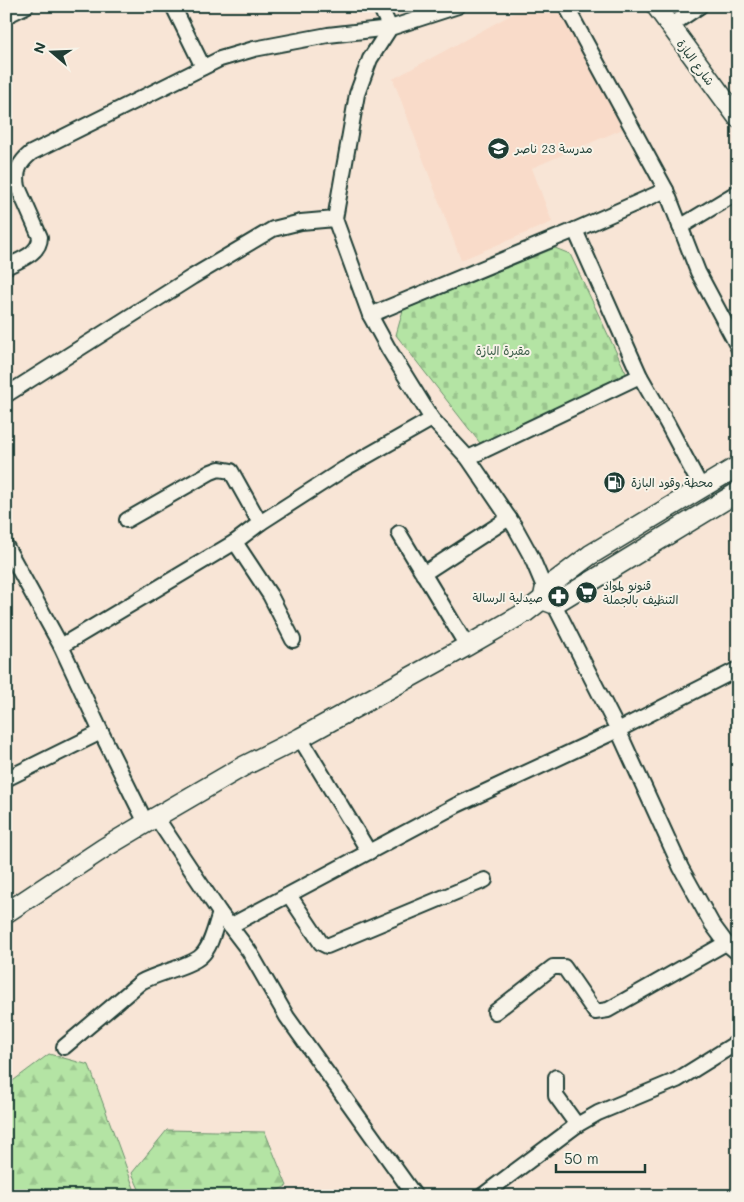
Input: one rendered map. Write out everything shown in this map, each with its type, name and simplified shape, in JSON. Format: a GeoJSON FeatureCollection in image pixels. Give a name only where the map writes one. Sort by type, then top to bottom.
{"type":"FeatureCollection","features":[{"type":"Feature","properties":{"kind":"main road","name":"شارع البازة"},"geometry":{"type":"LineString","coordinates":[[656,6],[738,118]]}},
{"type":"Feature","properties":{"kind":"main road","name":"شارع البازة"},"geometry":{"type":"LineString","coordinates":[[671,15],[738,104]]}},
{"type":"Feature","properties":{"kind":"main road"},"geometry":{"type":"LineString","coordinates":[[548,597],[590,555],[738,466]]}},
{"type":"Feature","properties":{"kind":"main road"},"geometry":{"type":"LineString","coordinates":[[702,489],[710,508]]}},
{"type":"Feature","properties":{"kind":"main road"},"geometry":{"type":"LineString","coordinates":[[6,913],[151,820],[242,767],[300,738],[467,646],[548,597],[738,492]]}},
{"type":"Feature","properties":{"kind":"street"},"geometry":{"type":"LineString","coordinates":[[6,16],[26,6]]}},
{"type":"Feature","properties":{"kind":"street"},"geometry":{"type":"LineString","coordinates":[[173,6],[203,67]]}},
{"type":"Feature","properties":{"kind":"street"},"geometry":{"type":"LineString","coordinates":[[380,6],[390,28]]}},
{"type":"Feature","properties":{"kind":"street"},"geometry":{"type":"LineString","coordinates":[[6,267],[36,250],[40,242],[40,237],[18,187],[17,169],[22,160],[31,153],[56,139],[220,60],[254,49],[328,35],[390,28],[458,6]]}},
{"type":"Feature","properties":{"kind":"street"},"geometry":{"type":"LineString","coordinates":[[566,6],[666,190],[698,272],[738,347]]}},
{"type":"Feature","properties":{"kind":"street"},"geometry":{"type":"LineString","coordinates":[[671,15],[693,6]]}},
{"type":"Feature","properties":{"kind":"street"},"geometry":{"type":"LineString","coordinates":[[671,15],[700,6]]}},
{"type":"Feature","properties":{"kind":"street"},"geometry":{"type":"LineString","coordinates":[[390,28],[370,59],[357,94],[335,219],[370,315],[432,419],[468,458],[531,556],[548,597],[618,730],[681,868],[712,924],[726,943],[738,953]]}},
{"type":"Feature","properties":{"kind":"street"},"geometry":{"type":"LineString","coordinates":[[370,315],[666,190]]}},
{"type":"Feature","properties":{"kind":"street"},"geometry":{"type":"LineString","coordinates":[[680,227],[738,192]]}},
{"type":"Feature","properties":{"kind":"street"},"geometry":{"type":"LineString","coordinates":[[6,395],[192,277],[273,229],[302,222],[335,219]]}},
{"type":"Feature","properties":{"kind":"street"},"geometry":{"type":"LineString","coordinates":[[575,230],[640,376],[702,489]]}},
{"type":"Feature","properties":{"kind":"street"},"geometry":{"type":"LineString","coordinates":[[468,458],[640,376]]}},
{"type":"Feature","properties":{"kind":"street"},"geometry":{"type":"LineString","coordinates":[[61,646],[235,542],[260,523],[344,470],[432,419]]}},
{"type":"Feature","properties":{"kind":"street"},"geometry":{"type":"LineString","coordinates":[[127,520],[219,469],[232,470],[260,523]]}},
{"type":"Feature","properties":{"kind":"street"},"geometry":{"type":"LineString","coordinates":[[423,574],[508,518]]}},
{"type":"Feature","properties":{"kind":"street"},"geometry":{"type":"LineString","coordinates":[[399,533],[467,646]]}},
{"type":"Feature","properties":{"kind":"street"},"geometry":{"type":"LineString","coordinates":[[235,542],[270,595],[293,640]]}},
{"type":"Feature","properties":{"kind":"street"},"geometry":{"type":"LineString","coordinates":[[6,546],[61,646],[100,732],[151,820],[249,951],[287,1016],[415,1196]]}},
{"type":"Feature","properties":{"kind":"street"},"geometry":{"type":"LineString","coordinates":[[230,926],[457,805],[618,730],[738,669]]}},
{"type":"Feature","properties":{"kind":"street"},"geometry":{"type":"LineString","coordinates":[[6,779],[100,732]]}},
{"type":"Feature","properties":{"kind":"street"},"geometry":{"type":"LineString","coordinates":[[300,738],[369,852]]}},
{"type":"Feature","properties":{"kind":"street"},"geometry":{"type":"LineString","coordinates":[[289,895],[321,943],[327,946],[485,880]]}},
{"type":"Feature","properties":{"kind":"street"},"geometry":{"type":"LineString","coordinates":[[64,1047],[141,982],[201,956],[207,947],[220,913]]}},
{"type":"Feature","properties":{"kind":"street"},"geometry":{"type":"LineString","coordinates":[[494,1012],[553,967],[564,967],[596,1012],[608,1010],[726,943]]}},
{"type":"Feature","properties":{"kind":"street"},"geometry":{"type":"LineString","coordinates":[[482,1196],[577,1126],[598,1113],[677,1080],[738,1042]]}},
{"type":"Feature","properties":{"kind":"street"},"geometry":{"type":"LineString","coordinates":[[556,1077],[556,1096],[577,1126]]}},
{"type":"Feature","properties":{"kind":"shaded area","name":"مدرسة 23 ناصر"},"geometry":{"type":"Polygon","coordinates":[[[527,6],[558,6],[625,128],[532,168],[552,222],[461,260],[393,79],[527,6]]]}},
{"type":"Feature","properties":{"kind":"green space","name":"مقبرة البازة"},"geometry":{"type":"Polygon","coordinates":[[[555,248],[570,254],[627,375],[480,443],[396,335],[403,310],[555,248]]]}},
{"type":"Feature","properties":{"kind":"green space"},"geometry":{"type":"Polygon","coordinates":[[[49,1054],[89,1065],[136,1194],[132,1196],[6,1196],[6,1086],[49,1054]]]}},
{"type":"Feature","properties":{"kind":"green space"},"geometry":{"type":"Polygon","coordinates":[[[167,1130],[265,1132],[287,1186],[264,1196],[142,1196],[132,1173],[167,1130]]]}},
{"type":"Feature","properties":{"kind":"place","name":"مدرسة 23 ناصر"},"geometry":{"type":"Point","coordinates":[499,148]}},
{"type":"Feature","properties":{"kind":"place","name":"محطة وقود البازة"},"geometry":{"type":"Point","coordinates":[615,482]}},
{"type":"Feature","properties":{"kind":"place","name":"قنونو لمواد التنظيف بالجملة"},"geometry":{"type":"Point","coordinates":[587,592]}},
{"type":"Feature","properties":{"kind":"place","name":"صيدلية الرسالة"},"geometry":{"type":"Point","coordinates":[559,597]}}]}
